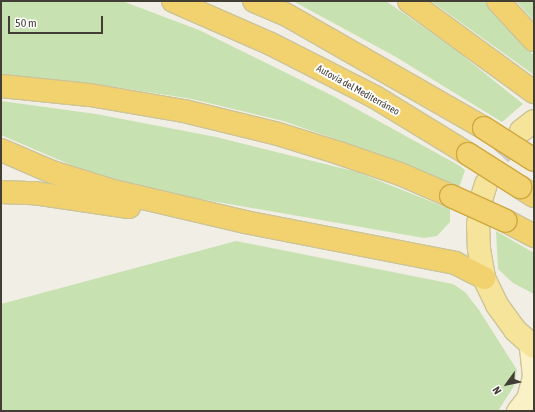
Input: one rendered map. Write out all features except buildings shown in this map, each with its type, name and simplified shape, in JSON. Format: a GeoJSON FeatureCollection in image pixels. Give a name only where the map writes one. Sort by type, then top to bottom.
{"type":"FeatureCollection","features":[{"type":"Feature","properties":{"kind":"highway","name":"Autovía del Mediterráneo"},"geometry":{"type":"LineString","coordinates":[[173,1],[271,44],[375,97],[527,192]]}},
{"type":"Feature","properties":{"kind":"highway"},"geometry":{"type":"LineString","coordinates":[[254,1],[285,14],[484,128],[534,160]]}},
{"type":"Feature","properties":{"kind":"highway"},"geometry":{"type":"LineString","coordinates":[[409,1],[534,92]]}},
{"type":"Feature","properties":{"kind":"highway"},"geometry":{"type":"LineString","coordinates":[[498,1],[534,40]]}},
{"type":"Feature","properties":{"kind":"highway"},"geometry":{"type":"LineString","coordinates":[[1,86],[90,96],[199,114],[339,153],[400,174],[506,221],[534,236]]}},
{"type":"Feature","properties":{"kind":"highway"},"geometry":{"type":"LineString","coordinates":[[1,150],[52,172],[113,191],[245,222],[455,263],[484,278]]}},
{"type":"Feature","properties":{"kind":"highway"},"geometry":{"type":"LineString","coordinates":[[1,192],[34,193],[245,222]]}},
{"type":"Feature","properties":{"kind":"main road"},"geometry":{"type":"LineString","coordinates":[[478,223],[479,249],[484,278],[497,305],[532,346],[533,376],[526,399]]}},
{"type":"Feature","properties":{"kind":"green space"},"geometry":{"type":"Polygon","coordinates":[[[1,1],[122,1],[199,30],[335,97],[460,166],[465,170],[459,188],[388,157],[283,121],[192,99],[102,85],[1,78],[1,1]]]}},
{"type":"Feature","properties":{"kind":"green space"},"geometry":{"type":"Polygon","coordinates":[[[293,1],[386,1],[457,51],[523,104],[502,122],[396,57],[293,1]]]}},
{"type":"Feature","properties":{"kind":"green space"},"geometry":{"type":"Polygon","coordinates":[[[431,1],[486,1],[534,56],[534,75],[431,1]]]}},
{"type":"Feature","properties":{"kind":"green space"},"geometry":{"type":"Polygon","coordinates":[[[516,1],[534,1],[534,21],[516,1]]]}},
{"type":"Feature","properties":{"kind":"green space"},"geometry":{"type":"Polygon","coordinates":[[[1,101],[96,114],[216,137],[357,172],[450,209],[450,222],[437,236],[424,238],[115,184],[1,135],[1,101]]]}},
{"type":"Feature","properties":{"kind":"green space"},"geometry":{"type":"Polygon","coordinates":[[[496,231],[534,253],[534,294],[513,283],[498,269],[496,231]]]}},
{"type":"Feature","properties":{"kind":"green space"},"geometry":{"type":"Polygon","coordinates":[[[236,241],[453,284],[465,292],[479,310],[517,370],[514,386],[498,411],[1,411],[1,304],[236,241]]]}},
{"type":"Feature","properties":{"kind":"tunnel"},"geometry":{"type":"LineString","coordinates":[[486,184],[500,155],[521,131]]}}]}
